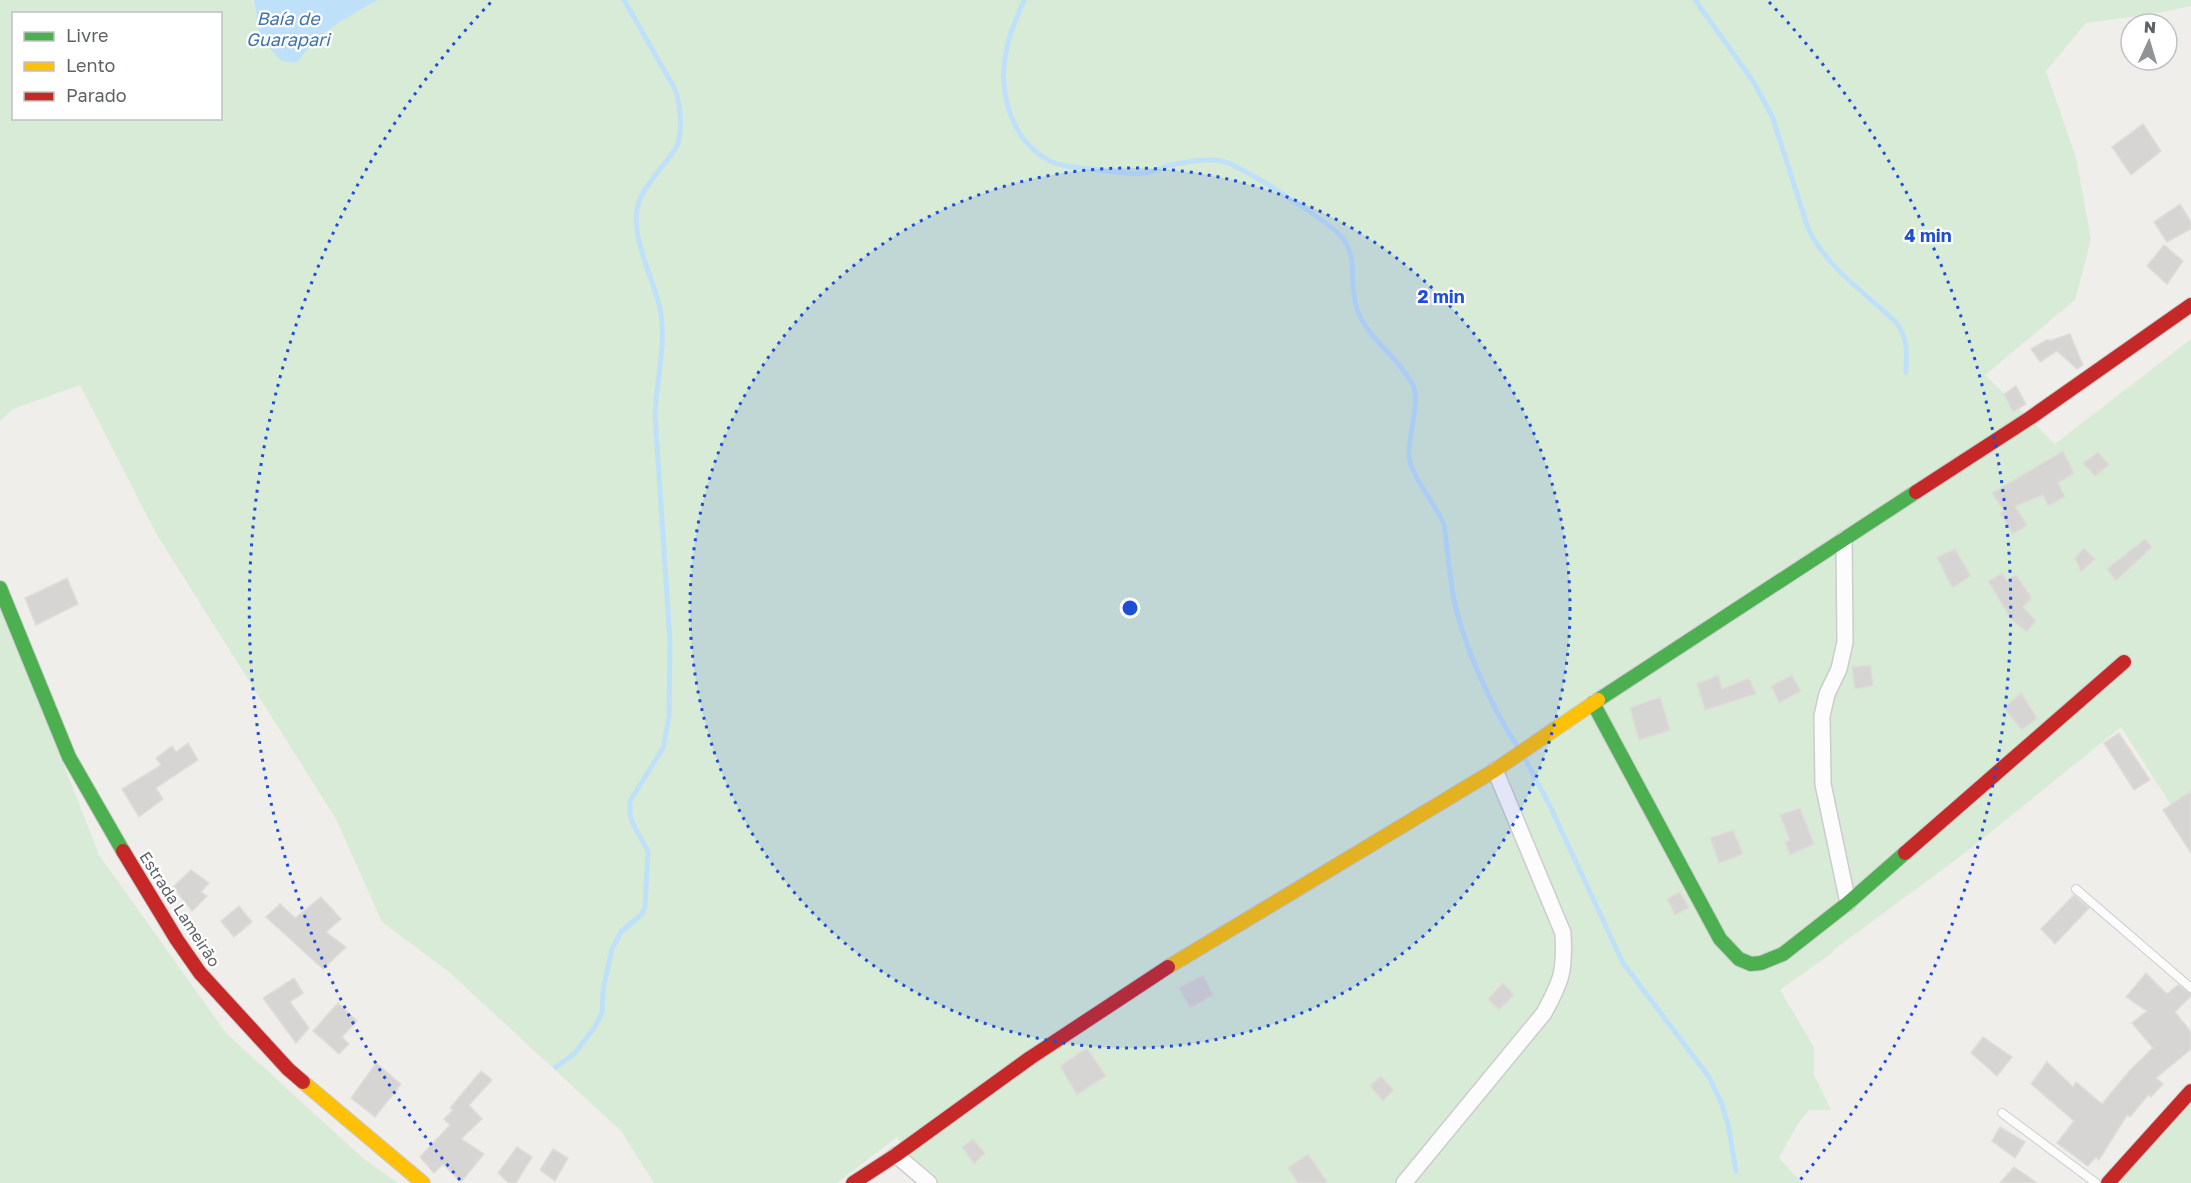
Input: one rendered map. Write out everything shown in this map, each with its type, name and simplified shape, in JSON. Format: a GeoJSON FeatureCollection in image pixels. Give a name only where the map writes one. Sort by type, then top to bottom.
{"type":"FeatureCollection","features":[{"type":"Feature","properties":{"kind":"street"},"geometry":{"type":"LineString","coordinates":[[853,1183],[896,1155],[1030,1058],[1183,957],[1495,770],[1593,703],[2030,418],[2191,305]]}},
{"type":"Feature","properties":{"kind":"street"},"geometry":{"type":"LineString","coordinates":[[1844,539],[1845,642],[1839,669],[1827,694],[1822,716],[1823,784],[1848,903]]}},
{"type":"Feature","properties":{"kind":"street","name":"Estrada Lameirão"},"geometry":{"type":"LineString","coordinates":[[0,588],[69,757],[120,847],[200,973],[288,1069],[423,1183]]}},
{"type":"Feature","properties":{"kind":"street"},"geometry":{"type":"LineString","coordinates":[[1593,703],[1720,939],[1739,959],[1761,963],[1783,954],[1848,903],[2124,662]]}},
{"type":"Feature","properties":{"kind":"street"},"geometry":{"type":"LineString","coordinates":[[1404,1183],[1544,1013],[1559,986],[1564,961],[1563,933],[1495,770]]}},
{"type":"Feature","properties":{"kind":"street"},"geometry":{"type":"LineString","coordinates":[[2108,1183],[2191,1091]]}},
{"type":"Feature","properties":{"kind":"street"},"geometry":{"type":"LineString","coordinates":[[896,1155],[929,1183]]}},
{"type":"Feature","properties":{"kind":"lane"},"geometry":{"type":"LineString","coordinates":[[2076,889],[2191,988]]}},
{"type":"Feature","properties":{"kind":"lane"},"geometry":{"type":"LineString","coordinates":[[2002,1113],[2096,1183]]}},
{"type":"Feature","properties":{"kind":"green space"},"geometry":{"type":"Polygon","coordinates":[[[0,0],[254,0],[260,37],[309,46],[344,18],[379,0],[2191,0],[2191,6],[2162,12],[2119,12],[2119,19],[2086,23],[2046,71],[2076,158],[2091,239],[2075,300],[1985,375],[2055,444],[2191,339],[2191,832],[2189,833],[2121,727],[1961,856],[1780,990],[1814,1047],[1814,1075],[1831,1110],[1809,1110],[1797,1125],[1779,1158],[1802,1183],[930,1183],[918,1171],[897,1137],[837,1183],[654,1183],[621,1131],[448,971],[382,922],[336,819],[157,535],[80,385],[13,409],[0,421],[0,0]]]}},
{"type":"Feature","properties":{"kind":"green space"},"geometry":{"type":"Polygon","coordinates":[[[0,600],[99,855],[226,1033],[364,1159],[398,1183],[0,1183],[0,600]]]}},
{"type":"Feature","properties":{"kind":"green space"},"geometry":{"type":"Polygon","coordinates":[[[2191,1103],[2191,1183],[2117,1183],[2191,1103]]]}},
{"type":"Feature","properties":{"kind":"water","name":"Baía de Guarapari"},"geometry":{"type":"Polygon","coordinates":[[[254,0],[379,0],[334,26],[305,52],[297,63],[281,61],[260,37],[254,0]]]}},
{"type":"Feature","properties":{"kind":"building"},"geometry":{"type":"Polygon","coordinates":[[[2143,124],[2161,151],[2131,175],[2112,147],[2143,124]]]}},
{"type":"Feature","properties":{"kind":"building"},"geometry":{"type":"Polygon","coordinates":[[[2180,204],[2191,222],[2191,229],[2167,242],[2154,222],[2180,204]]]}},
{"type":"Feature","properties":{"kind":"building"},"geometry":{"type":"Polygon","coordinates":[[[2164,245],[2183,261],[2167,284],[2147,266],[2164,245]]]}},
{"type":"Feature","properties":{"kind":"building"},"geometry":{"type":"Polygon","coordinates":[[[2070,334],[2083,365],[2077,369],[2057,351],[2040,362],[2031,349],[2048,339],[2049,341],[2070,334]]]}},
{"type":"Feature","properties":{"kind":"building"},"geometry":{"type":"Polygon","coordinates":[[[2016,386],[2026,404],[2013,412],[2004,394],[2016,386]]]}},
{"type":"Feature","properties":{"kind":"building"},"geometry":{"type":"Polygon","coordinates":[[[2063,451],[2074,473],[2058,483],[2065,497],[2048,506],[2043,495],[2015,506],[2027,525],[2013,534],[2000,513],[2004,511],[1992,493],[2063,451]]]}},
{"type":"Feature","properties":{"kind":"building"},"geometry":{"type":"Polygon","coordinates":[[[2098,452],[2109,465],[2095,476],[2083,463],[2098,452]]]}},
{"type":"Feature","properties":{"kind":"building"},"geometry":{"type":"Polygon","coordinates":[[[2145,539],[2152,547],[2116,581],[2107,569],[2145,539]]]}},
{"type":"Feature","properties":{"kind":"building"},"geometry":{"type":"Polygon","coordinates":[[[2084,548],[2095,559],[2081,572],[2075,558],[2084,548]]]}},
{"type":"Feature","properties":{"kind":"building"},"geometry":{"type":"Polygon","coordinates":[[[1955,549],[1971,576],[1952,588],[1937,557],[1955,549]]]}},
{"type":"Feature","properties":{"kind":"building"},"geometry":{"type":"Polygon","coordinates":[[[2002,573],[2007,581],[2016,575],[2032,598],[2023,607],[2036,621],[2027,632],[2011,619],[1988,581],[2002,573]]]}},
{"type":"Feature","properties":{"kind":"building"},"geometry":{"type":"Polygon","coordinates":[[[67,578],[78,604],[36,625],[25,598],[67,578]]]}},
{"type":"Feature","properties":{"kind":"building"},"geometry":{"type":"Polygon","coordinates":[[[1871,665],[1873,686],[1855,689],[1852,667],[1871,665]]]}},
{"type":"Feature","properties":{"kind":"building"},"geometry":{"type":"Polygon","coordinates":[[[1718,675],[1722,689],[1749,678],[1756,694],[1705,710],[1697,684],[1718,675]]]}},
{"type":"Feature","properties":{"kind":"building"},"geometry":{"type":"Polygon","coordinates":[[[1792,675],[1801,691],[1779,703],[1771,686],[1792,675]]]}},
{"type":"Feature","properties":{"kind":"building"},"geometry":{"type":"Polygon","coordinates":[[[2021,693],[2037,718],[2022,730],[2004,708],[2021,693]]]}},
{"type":"Feature","properties":{"kind":"building"},"geometry":{"type":"Polygon","coordinates":[[[1660,697],[1670,730],[1639,740],[1630,708],[1660,697]]]}},
{"type":"Feature","properties":{"kind":"building"},"geometry":{"type":"Polygon","coordinates":[[[2119,733],[2150,780],[2134,790],[2104,743],[2119,733]]]}},
{"type":"Feature","properties":{"kind":"building"},"geometry":{"type":"Polygon","coordinates":[[[188,743],[198,760],[156,788],[163,799],[139,817],[122,789],[161,765],[156,758],[172,746],[176,752],[188,743]]]}},
{"type":"Feature","properties":{"kind":"building"},"geometry":{"type":"Polygon","coordinates":[[[2191,791],[2191,853],[2163,810],[2191,791]]]}},
{"type":"Feature","properties":{"kind":"building"},"geometry":{"type":"Polygon","coordinates":[[[1800,808],[1814,844],[1790,855],[1785,842],[1790,840],[1780,815],[1800,808]]]}},
{"type":"Feature","properties":{"kind":"building"},"geometry":{"type":"Polygon","coordinates":[[[1733,830],[1743,854],[1719,863],[1710,838],[1733,830]]]}},
{"type":"Feature","properties":{"kind":"building"},"geometry":{"type":"Polygon","coordinates":[[[191,870],[209,883],[201,892],[207,896],[192,911],[173,887],[191,870]]]}},
{"type":"Feature","properties":{"kind":"building"},"geometry":{"type":"Polygon","coordinates":[[[1680,892],[1689,908],[1675,915],[1667,899],[1680,892]]]}},
{"type":"Feature","properties":{"kind":"building"},"geometry":{"type":"Polygon","coordinates":[[[2074,895],[2089,908],[2055,944],[2041,929],[2074,895]]]}},
{"type":"Feature","properties":{"kind":"building"},"geometry":{"type":"Polygon","coordinates":[[[321,897],[341,919],[326,932],[346,947],[323,969],[266,917],[280,904],[295,918],[321,897]]]}},
{"type":"Feature","properties":{"kind":"building"},"geometry":{"type":"Polygon","coordinates":[[[239,906],[252,922],[234,937],[221,921],[239,906]]]}},
{"type":"Feature","properties":{"kind":"building"},"geometry":{"type":"Polygon","coordinates":[[[2146,973],[2167,994],[2178,985],[2191,994],[2175,1012],[2191,1032],[2191,1049],[2156,1078],[2163,1084],[2151,1097],[2149,1094],[2130,1117],[2127,1115],[2099,1160],[2096,1157],[2088,1166],[2057,1143],[2074,1121],[2031,1084],[2047,1062],[2073,1087],[2076,1082],[2102,1104],[2131,1069],[2153,1048],[2132,1023],[2147,1011],[2126,997],[2146,973]]]}},
{"type":"Feature","properties":{"kind":"building"},"geometry":{"type":"Polygon","coordinates":[[[1203,975],[1213,995],[1190,1008],[1179,988],[1203,975]]]}},
{"type":"Feature","properties":{"kind":"building"},"geometry":{"type":"Polygon","coordinates":[[[294,978],[303,993],[290,1002],[309,1028],[296,1043],[263,998],[294,978]]]}},
{"type":"Feature","properties":{"kind":"building"},"geometry":{"type":"Polygon","coordinates":[[[1503,983],[1514,995],[1499,1010],[1488,999],[1503,983]]]}},
{"type":"Feature","properties":{"kind":"building"},"geometry":{"type":"Polygon","coordinates":[[[338,1003],[357,1021],[342,1037],[349,1044],[339,1054],[313,1031],[338,1003]]]}},
{"type":"Feature","properties":{"kind":"building"},"geometry":{"type":"Polygon","coordinates":[[[1983,1037],[2012,1057],[1997,1076],[1971,1053],[1983,1037]]]}},
{"type":"Feature","properties":{"kind":"building"},"geometry":{"type":"Polygon","coordinates":[[[1087,1048],[1106,1076],[1077,1095],[1060,1066],[1087,1048]]]}},
{"type":"Feature","properties":{"kind":"building"},"geometry":{"type":"Polygon","coordinates":[[[376,1063],[401,1084],[375,1117],[351,1098],[376,1063]]]}},
{"type":"Feature","properties":{"kind":"building"},"geometry":{"type":"Polygon","coordinates":[[[481,1071],[492,1080],[469,1105],[482,1119],[461,1139],[484,1154],[461,1182],[443,1164],[434,1173],[420,1157],[450,1125],[444,1119],[453,1110],[450,1108],[481,1071]]]}},
{"type":"Feature","properties":{"kind":"building"},"geometry":{"type":"Polygon","coordinates":[[[1381,1076],[1394,1090],[1383,1101],[1370,1086],[1381,1076]]]}},
{"type":"Feature","properties":{"kind":"building"},"geometry":{"type":"Polygon","coordinates":[[[2000,1127],[2025,1142],[2015,1158],[1992,1141],[2000,1127]]]}},
{"type":"Feature","properties":{"kind":"building"},"geometry":{"type":"Polygon","coordinates":[[[973,1139],[985,1153],[974,1164],[962,1147],[973,1139]]]}},
{"type":"Feature","properties":{"kind":"building"},"geometry":{"type":"Polygon","coordinates":[[[517,1147],[532,1157],[516,1183],[509,1183],[498,1173],[517,1147]]]}},
{"type":"Feature","properties":{"kind":"building"},"geometry":{"type":"Polygon","coordinates":[[[553,1149],[568,1158],[555,1181],[540,1170],[553,1149]]]}},
{"type":"Feature","properties":{"kind":"building"},"geometry":{"type":"Polygon","coordinates":[[[1308,1154],[1328,1183],[1298,1183],[1288,1168],[1308,1154]]]}},
{"type":"Feature","properties":{"kind":"building"},"geometry":{"type":"Polygon","coordinates":[[[2014,1167],[2037,1183],[2000,1183],[2014,1167]]]}},
{"type":"Feature","properties":{"kind":"waterway"},"geometry":{"type":"LineString","coordinates":[[556,1067],[574,1054],[594,1028],[602,1013],[603,990],[612,949],[621,932],[642,914],[645,907],[648,851],[633,824],[630,815],[630,801],[663,748],[669,716],[670,641],[655,415],[662,352],[662,326],[658,301],[639,243],[636,215],[646,187],[678,144],[681,116],[675,89],[624,0]]}},
{"type":"Feature","properties":{"kind":"waterway"},"geometry":{"type":"LineString","coordinates":[[1024,0],[1008,41],[1004,80],[1010,112],[1016,127],[1036,152],[1059,164],[1131,174],[1189,162],[1221,161],[1246,172],[1301,206],[1340,235],[1346,243],[1352,261],[1353,290],[1361,319],[1413,385],[1415,400],[1409,445],[1410,462],[1444,525],[1454,599],[1471,656],[1498,714],[1518,747]]}},
{"type":"Feature","properties":{"kind":"waterway"},"geometry":{"type":"LineString","coordinates":[[1695,0],[1753,81],[1772,116],[1808,228],[1816,242],[1836,267],[1900,328],[1906,346],[1906,372]]}},
{"type":"Feature","properties":{"kind":"waterway"},"geometry":{"type":"LineString","coordinates":[[1523,755],[1549,804],[1623,963],[1709,1077],[1728,1124],[1736,1171]]}},
{"type":"Feature","properties":{"kind":"traffic: fast"},"geometry":{"type":"LineString","coordinates":[[1598,700],[1916,492]]}},
{"type":"Feature","properties":{"kind":"traffic: fast"},"geometry":{"type":"LineString","coordinates":[[0,588],[69,757],[123,851]]}},
{"type":"Feature","properties":{"kind":"traffic: fast"},"geometry":{"type":"LineString","coordinates":[[1593,703],[1720,939],[1739,959],[1751,964],[1761,963],[1783,954],[1848,903],[1905,853]]}},
{"type":"Feature","properties":{"kind":"traffic: slow"},"geometry":{"type":"LineString","coordinates":[[1168,967],[1495,770],[1598,700]]}},
{"type":"Feature","properties":{"kind":"traffic: slow"},"geometry":{"type":"LineString","coordinates":[[303,1082],[423,1183]]}},
{"type":"Feature","properties":{"kind":"traffic: jam"},"geometry":{"type":"LineString","coordinates":[[1916,492],[2030,418],[2191,305]]}},
{"type":"Feature","properties":{"kind":"traffic: jam"},"geometry":{"type":"LineString","coordinates":[[1905,853],[2124,662]]}},
{"type":"Feature","properties":{"kind":"traffic: jam"},"geometry":{"type":"LineString","coordinates":[[123,851],[177,940],[200,973],[288,1069],[303,1082]]}},
{"type":"Feature","properties":{"kind":"traffic: jam"},"geometry":{"type":"LineString","coordinates":[[853,1183],[896,1155],[1030,1058],[1168,967]]}},
{"type":"Feature","properties":{"kind":"traffic: jam"},"geometry":{"type":"LineString","coordinates":[[2108,1183],[2191,1091]]}}]}
